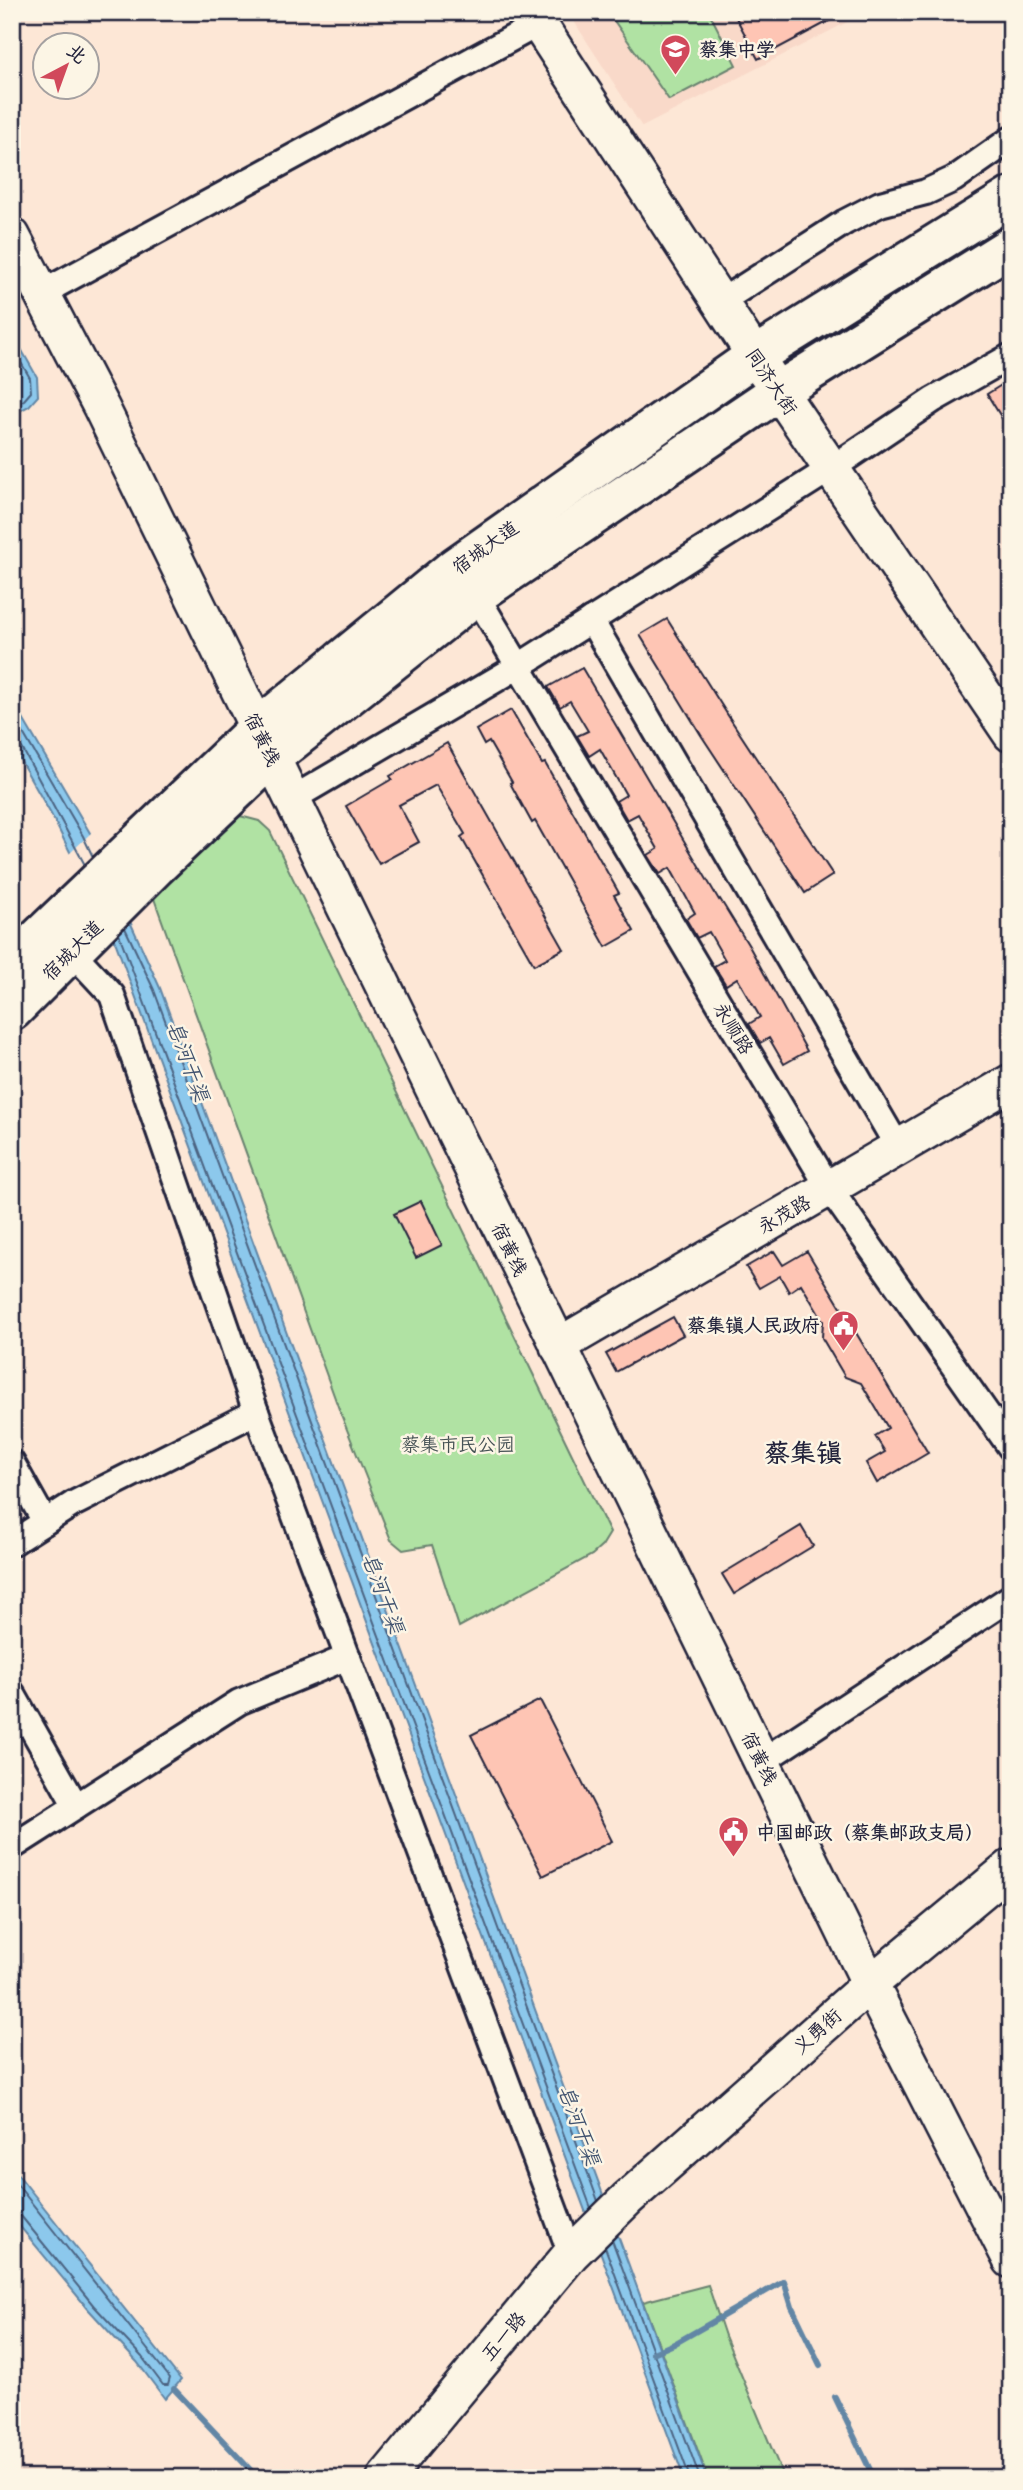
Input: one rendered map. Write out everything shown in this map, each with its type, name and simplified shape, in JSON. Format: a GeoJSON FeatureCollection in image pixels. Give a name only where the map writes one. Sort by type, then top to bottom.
{"type":"FeatureCollection","features":[{"type":"Feature","properties":{"kind":"main road","name":"宿城大道"},"geometry":{"type":"LineString","coordinates":[[12,1011],[58,940],[455,567],[755,356],[1011,197]]}},
{"type":"Feature","properties":{"kind":"main road","name":"宿城大道"},"geometry":{"type":"LineString","coordinates":[[265,743],[476,595],[779,391],[1011,246]]}},
{"type":"Feature","properties":{"kind":"main road","name":"宿城大道"},"geometry":{"type":"LineString","coordinates":[[12,963],[58,940]]}},
{"type":"Feature","properties":{"kind":"street"},"geometry":{"type":"LineString","coordinates":[[42,293],[535,18]]}},
{"type":"Feature","properties":{"kind":"street","name":"同济大街"},"geometry":{"type":"LineString","coordinates":[[535,18],[755,356],[1011,734]]}},
{"type":"Feature","properties":{"kind":"street"},"geometry":{"type":"LineString","coordinates":[[720,302],[845,222],[880,204],[926,192],[954,179],[1011,139]]}},
{"type":"Feature","properties":{"kind":"street","name":"宿黄线"},"geometry":{"type":"LineString","coordinates":[[12,236],[101,407],[870,1984],[1011,2260]]}},
{"type":"Feature","properties":{"kind":"street"},"geometry":{"type":"LineString","coordinates":[[292,799],[519,666],[832,468],[933,400],[1011,356]]}},
{"type":"Feature","properties":{"kind":"street","name":"永顺路"},"geometry":{"type":"LineString","coordinates":[[476,595],[828,1188],[1011,1448]]}},
{"type":"Feature","properties":{"kind":"street"},"geometry":{"type":"LineString","coordinates":[[592,620],[898,1147]]}},
{"type":"Feature","properties":{"kind":"street"},"geometry":{"type":"LineString","coordinates":[[58,940],[112,995],[256,1412],[571,2254]]}},
{"type":"Feature","properties":{"kind":"street","name":"永茂路"},"geometry":{"type":"LineString","coordinates":[[558,1346],[1011,1082]]}},
{"type":"Feature","properties":{"kind":"street"},"geometry":{"type":"LineString","coordinates":[[12,1543],[74,1504],[256,1412]]}},
{"type":"Feature","properties":{"kind":"street"},"geometry":{"type":"LineString","coordinates":[[12,1463],[45,1522]]}},
{"type":"Feature","properties":{"kind":"street"},"geometry":{"type":"LineString","coordinates":[[761,1762],[1011,1597]]}},
{"type":"Feature","properties":{"kind":"street"},"geometry":{"type":"LineString","coordinates":[[12,1847],[239,1702],[348,1657]]}},
{"type":"Feature","properties":{"kind":"street"},"geometry":{"type":"LineString","coordinates":[[12,1693],[76,1806]]}},
{"type":"Feature","properties":{"kind":"street","name":"义勇街"},"geometry":{"type":"LineString","coordinates":[[627,2199],[870,1984],[1011,1867]]}},
{"type":"Feature","properties":{"kind":"street","name":"五一路"},"geometry":{"type":"LineString","coordinates":[[385,2478],[571,2254],[627,2199]]}},
{"type":"Feature","properties":{"kind":"shaded area","name":"蔡集中学"},"geometry":{"type":"Polygon","coordinates":[[[568,12],[867,12],[642,127],[568,12]]]}},
{"type":"Feature","properties":{"kind":"green space"},"geometry":{"type":"Polygon","coordinates":[[[608,12],[709,12],[736,65],[669,100],[608,12]]]}},
{"type":"Feature","properties":{"kind":"green space","name":"蔡集市民公园"},"geometry":{"type":"Polygon","coordinates":[[[240,816],[259,821],[270,831],[610,1533],[592,1555],[459,1627],[432,1545],[403,1550],[391,1540],[340,1412],[152,893],[223,826],[240,816]]]}},
{"type":"Feature","properties":{"kind":"green space"},"geometry":{"type":"Polygon","coordinates":[[[708,2285],[725,2336],[784,2478],[708,2478],[643,2302],[708,2285]]]}},
{"type":"Feature","properties":{"kind":"water"},"geometry":{"type":"Polygon","coordinates":[[[12,333],[37,377],[38,396],[29,406],[12,415],[12,333]]]}},
{"type":"Feature","properties":{"kind":"water"},"geometry":{"type":"Polygon","coordinates":[[[12,700],[90,833],[160,988],[707,2478],[684,2478],[116,944],[52,816],[12,746],[12,700]]]}},
{"type":"Feature","properties":{"kind":"water"},"geometry":{"type":"Polygon","coordinates":[[[12,2167],[181,2380],[165,2399],[137,2362],[89,2310],[12,2217],[12,2167]]]}},
{"type":"Feature","properties":{"kind":"pier"},"geometry":{"type":"Polygon","coordinates":[[[93,831],[128,909],[106,931],[68,855],[93,831]]]}},
{"type":"Feature","properties":{"kind":"building"},"geometry":{"type":"Polygon","coordinates":[[[733,12],[846,12],[758,59],[733,12]]]}},
{"type":"Feature","properties":{"kind":"building"},"geometry":{"type":"Polygon","coordinates":[[[1011,379],[1011,433],[987,394],[1011,379]]]}},
{"type":"Feature","properties":{"kind":"building"},"geometry":{"type":"Polygon","coordinates":[[[667,619],[833,875],[805,893],[701,735],[640,635],[667,619]]]}},
{"type":"Feature","properties":{"kind":"building"},"geometry":{"type":"Polygon","coordinates":[[[582,668],[749,946],[807,1051],[784,1064],[769,1038],[760,1043],[749,1024],[760,1017],[737,978],[726,985],[714,966],[725,960],[709,932],[697,938],[686,919],[695,913],[670,868],[660,874],[648,855],[658,849],[638,814],[627,820],[616,801],[626,795],[600,749],[589,756],[577,736],[588,731],[570,701],[560,707],[548,687],[582,668]]]}},
{"type":"Feature","properties":{"kind":"building"},"geometry":{"type":"Polygon","coordinates":[[[511,710],[542,764],[545,763],[619,893],[614,895],[634,931],[606,947],[535,821],[532,823],[489,742],[484,745],[476,730],[511,710]]]}},
{"type":"Feature","properties":{"kind":"building"},"geometry":{"type":"Polygon","coordinates":[[[447,743],[564,949],[534,965],[461,837],[465,834],[436,785],[399,805],[419,842],[379,864],[346,806],[392,779],[390,776],[447,743]]]}},
{"type":"Feature","properties":{"kind":"building"},"geometry":{"type":"Polygon","coordinates":[[[421,1201],[442,1245],[416,1258],[394,1214],[421,1201]]]}},
{"type":"Feature","properties":{"kind":"building"},"geometry":{"type":"Polygon","coordinates":[[[774,1251],[783,1265],[807,1251],[928,1453],[877,1483],[866,1463],[885,1452],[875,1436],[888,1428],[861,1383],[845,1377],[822,1338],[823,1321],[801,1284],[789,1292],[780,1276],[759,1288],[746,1267],[774,1251]]]}},
{"type":"Feature","properties":{"kind":"building"},"geometry":{"type":"Polygon","coordinates":[[[673,1317],[683,1335],[616,1372],[606,1354],[673,1317]]]}},
{"type":"Feature","properties":{"kind":"building"},"geometry":{"type":"Polygon","coordinates":[[[801,1526],[813,1546],[734,1594],[722,1574],[801,1526]]]}},
{"type":"Feature","properties":{"kind":"building"},"geometry":{"type":"Polygon","coordinates":[[[540,1700],[612,1841],[543,1876],[471,1735],[540,1700]]]}},
{"type":"Feature","properties":{"kind":"waterway"},"geometry":{"type":"LineString","coordinates":[[653,2353],[674,2344],[784,2281],[792,2307],[820,2365]]}},
{"type":"Feature","properties":{"kind":"waterway"},"geometry":{"type":"LineString","coordinates":[[174,2389],[258,2478]]}},
{"type":"Feature","properties":{"kind":"waterway"},"geometry":{"type":"LineString","coordinates":[[835,2397],[874,2478]]}},
{"type":"Feature","properties":{"kind":"place","name":"蔡集中学"},"geometry":{"type":"Point","coordinates":[676,76]}},
{"type":"Feature","properties":{"kind":"place","name":"蔡集镇人民政府"},"geometry":{"type":"Point","coordinates":[843,1352]}},
{"type":"Feature","properties":{"kind":"place","name":"中国邮政（蔡集邮政支局）"},"geometry":{"type":"Point","coordinates":[733,1859]}},
{"type":"Feature","properties":{"kind":"district","name":"蔡集镇"},"geometry":{"type":"Point","coordinates":[803,1453]}},
{"type":"Feature","properties":{"kind":"water label","name":"皂河干渠"},"geometry":{"type":"Point","coordinates":[188,1061]}},
{"type":"Feature","properties":{"kind":"water label","name":"皂河干渠"},"geometry":{"type":"Point","coordinates":[383,1593]}},
{"type":"Feature","properties":{"kind":"water label","name":"皂河干渠"},"geometry":{"type":"Point","coordinates":[579,2125]}}]}
